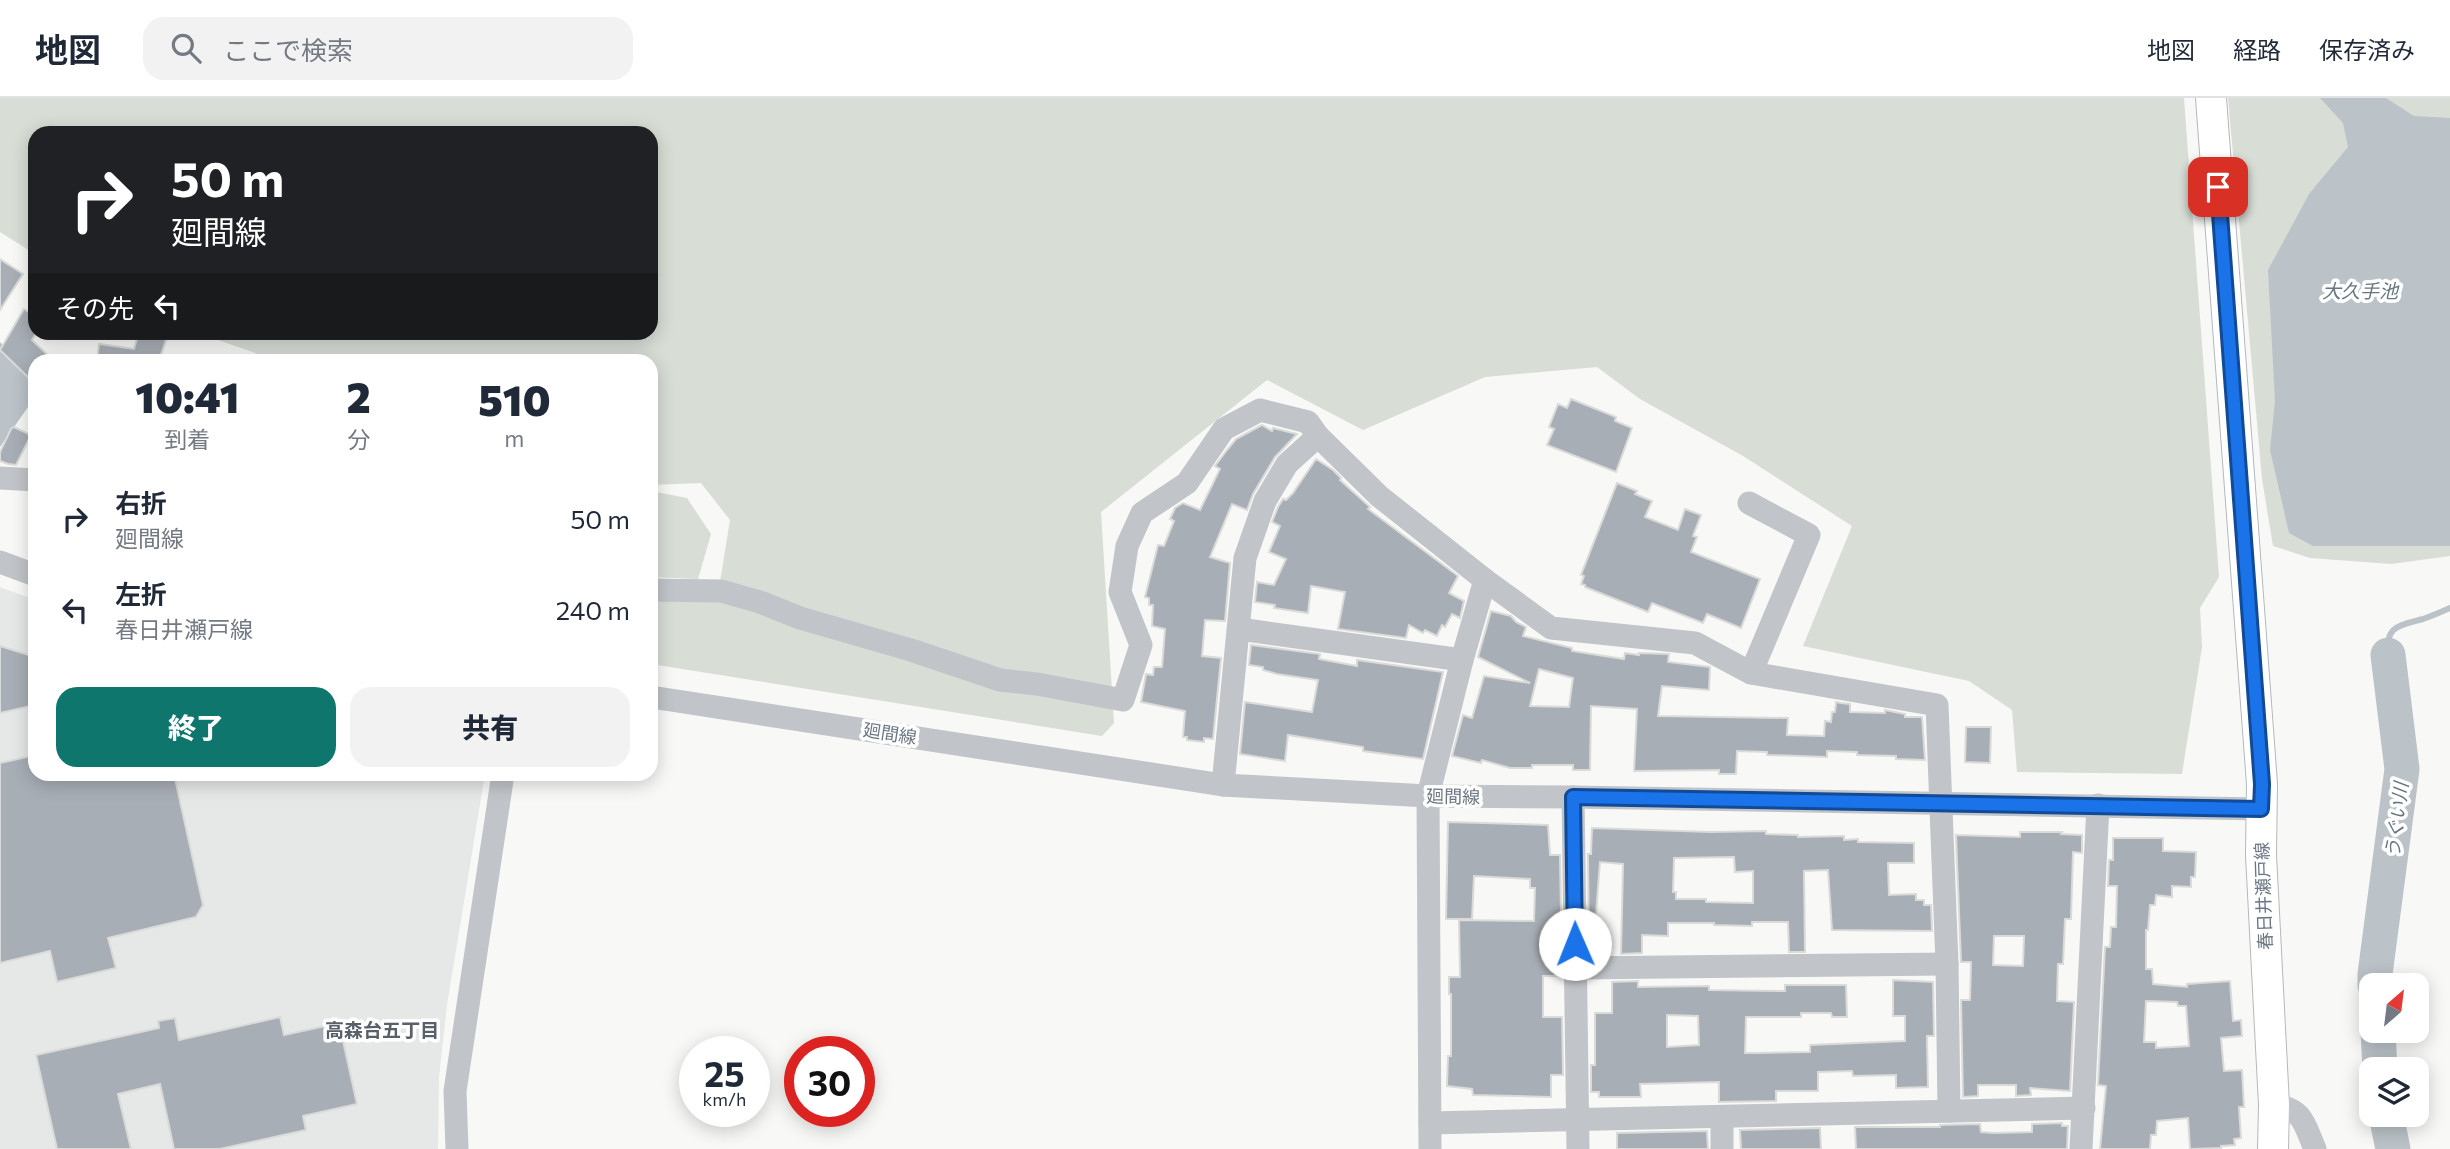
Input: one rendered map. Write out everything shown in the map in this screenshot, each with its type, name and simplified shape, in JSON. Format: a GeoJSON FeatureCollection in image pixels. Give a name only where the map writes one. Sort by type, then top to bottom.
{"type":"FeatureCollection","features":[{"type":"Feature","properties":{"kind":"main road","name":"春日井瀬戸線"},"geometry":{"type":"LineString","coordinates":[[2211,98],[2262,784],[2267,992],[2274,1105],[2273,1149]]}},
{"type":"Feature","properties":{"kind":"street"},"geometry":{"type":"LineString","coordinates":[[658,590],[721,591],[1000,680],[1123,700],[1141,645],[1120,592],[1128,547],[1142,513],[1187,483],[1224,429],[1260,410],[1308,422],[1318,436],[1379,496],[1485,580],[1551,628],[1695,643],[1751,673],[1937,705],[1947,964],[1949,1111]]}},
{"type":"Feature","properties":{"kind":"street"},"geometry":{"type":"LineString","coordinates":[[1223,785],[1245,558],[1265,501],[1287,464],[1318,436]]}},
{"type":"Feature","properties":{"kind":"street"},"geometry":{"type":"LineString","coordinates":[[0,478],[28,480]]}},
{"type":"Feature","properties":{"kind":"street"},"geometry":{"type":"LineString","coordinates":[[1749,503],[1809,536],[1751,673]]}},
{"type":"Feature","properties":{"kind":"street"},"geometry":{"type":"LineString","coordinates":[[0,562],[28,572]]}},
{"type":"Feature","properties":{"kind":"street"},"geometry":{"type":"LineString","coordinates":[[1430,1149],[1428,796],[1485,580]]}},
{"type":"Feature","properties":{"kind":"street"},"geometry":{"type":"LineString","coordinates":[[1239,629],[1462,660]]}},
{"type":"Feature","properties":{"kind":"street","name":"廻間線"},"geometry":{"type":"LineString","coordinates":[[658,697],[1223,785],[1428,796],[2261,809]]}},
{"type":"Feature","properties":{"kind":"street"},"geometry":{"type":"LineString","coordinates":[[457,1149],[455,1091],[502,781]]}},
{"type":"Feature","properties":{"kind":"street"},"geometry":{"type":"LineString","coordinates":[[1573,797],[1578,1149]]}},
{"type":"Feature","properties":{"kind":"street"},"geometry":{"type":"LineString","coordinates":[[2081,1149],[2098,805]]}},
{"type":"Feature","properties":{"kind":"street"},"geometry":{"type":"LineString","coordinates":[[1576,968],[1947,964]]}},
{"type":"Feature","properties":{"kind":"street"},"geometry":{"type":"LineString","coordinates":[[2274,1105],[2288,1107],[2300,1114],[2315,1149]]}},
{"type":"Feature","properties":{"kind":"street"},"geometry":{"type":"LineString","coordinates":[[1430,1123],[2084,1108]]}},
{"type":"Feature","properties":{"kind":"street"},"geometry":{"type":"LineString","coordinates":[[1722,1149],[1723,1117]]}},
{"type":"Feature","properties":{"kind":"shaded area"},"geometry":{"type":"Polygon","coordinates":[[[0,98],[2184,98],[2219,577],[2200,608],[2202,647],[2182,774],[2017,772],[2012,710],[1969,681],[1803,646],[1852,526],[1743,456],[1640,399],[1597,367],[1485,377],[1363,430],[1267,380],[1101,512],[1114,723],[1102,736],[658,665],[658,600],[717,600],[730,520],[701,483],[658,485],[658,354],[258,354],[218,340],[658,340],[658,126],[28,126],[28,250],[0,232],[0,98]]]}},
{"type":"Feature","properties":{"kind":"shaded area","name":"大久手池"},"geometry":{"type":"Polygon","coordinates":[[[2228,98],[2450,98],[2450,556],[2391,564],[2310,558],[2273,546],[2262,479],[2228,98]]]}},
{"type":"Feature","properties":{"kind":"shaded area"},"geometry":{"type":"Polygon","coordinates":[[[658,492],[687,498],[711,534],[698,579],[658,577],[658,492]]]}},
{"type":"Feature","properties":{"kind":"shaded area"},"geometry":{"type":"Polygon","coordinates":[[[0,587],[28,597],[28,781],[484,781],[447,1005],[439,1077],[438,1149],[0,1149],[0,587]]]}},
{"type":"Feature","properties":{"kind":"water","name":"大久手池"},"geometry":{"type":"Polygon","coordinates":[[[2320,98],[2386,98],[2414,116],[2450,118],[2450,546],[2313,546],[2289,533],[2270,450],[2275,401],[2268,270],[2309,194],[2348,147],[2343,123],[2320,98]]]}},
{"type":"Feature","properties":{"kind":"water"},"geometry":{"type":"Polygon","coordinates":[[[0,342],[28,375],[28,407],[0,447],[0,342]]]}},
{"type":"Feature","properties":{"kind":"building"},"geometry":{"type":"Polygon","coordinates":[[[0,259],[23,274],[0,310],[0,259]]]}},
{"type":"Feature","properties":{"kind":"building"},"geometry":{"type":"Polygon","coordinates":[[[24,309],[28,312],[28,340],[32,340],[47,354],[28,354],[28,377],[0,350],[24,309]]]}},
{"type":"Feature","properties":{"kind":"building"},"geometry":{"type":"Polygon","coordinates":[[[137,340],[166,340],[161,354],[98,354],[99,344],[134,349],[137,340]]]}},
{"type":"Feature","properties":{"kind":"building"},"geometry":{"type":"Polygon","coordinates":[[[1571,399],[1616,417],[1615,421],[1632,428],[1616,472],[1547,445],[1554,429],[1549,427],[1558,404],[1567,408],[1571,399]]]}},
{"type":"Feature","properties":{"kind":"building"},"geometry":{"type":"Polygon","coordinates":[[[1262,425],[1272,431],[1273,428],[1297,434],[1275,457],[1253,494],[1247,510],[1232,504],[1210,557],[1230,563],[1225,621],[1205,620],[1202,656],[1221,658],[1213,739],[1204,738],[1204,742],[1187,740],[1187,737],[1183,737],[1185,711],[1141,702],[1146,674],[1153,675],[1154,667],[1162,667],[1165,629],[1152,626],[1153,605],[1149,605],[1149,598],[1145,597],[1158,545],[1164,546],[1174,521],[1170,519],[1175,508],[1183,503],[1200,510],[1220,469],[1215,466],[1236,439],[1262,425]]]}},
{"type":"Feature","properties":{"kind":"building"},"geometry":{"type":"Polygon","coordinates":[[[14,427],[28,434],[28,441],[16,465],[0,461],[0,452],[14,427]]]}},
{"type":"Feature","properties":{"kind":"building"},"geometry":{"type":"Polygon","coordinates":[[[1316,459],[1333,470],[1340,480],[1370,507],[1368,509],[1458,576],[1449,593],[1464,601],[1460,618],[1452,614],[1437,636],[1425,630],[1423,633],[1409,625],[1406,638],[1338,629],[1345,592],[1311,586],[1308,613],[1255,602],[1257,582],[1274,585],[1286,559],[1269,552],[1280,526],[1272,522],[1278,507],[1283,499],[1286,500],[1293,493],[1316,459]]]}},
{"type":"Feature","properties":{"kind":"building"},"geometry":{"type":"Polygon","coordinates":[[[1617,483],[1652,501],[1645,517],[1678,530],[1685,509],[1701,515],[1693,536],[1697,537],[1691,552],[1760,579],[1741,628],[1707,614],[1703,623],[1652,603],[1648,612],[1581,584],[1584,576],[1581,575],[1617,483]]]}},
{"type":"Feature","properties":{"kind":"building"},"geometry":{"type":"Polygon","coordinates":[[[1491,611],[1511,616],[1526,627],[1523,636],[1572,648],[1572,651],[1624,659],[1625,653],[1669,654],[1668,662],[1710,667],[1709,690],[1662,686],[1658,716],[1788,718],[1787,735],[1824,736],[1825,721],[1831,722],[1836,702],[1850,704],[1850,712],[1885,713],[1885,710],[1905,714],[1905,717],[1922,717],[1925,760],[1857,755],[1857,752],[1827,751],[1827,757],[1737,751],[1736,774],[1719,774],[1719,770],[1634,771],[1637,709],[1591,706],[1590,770],[1573,770],[1573,765],[1510,768],[1482,760],[1481,763],[1452,756],[1463,715],[1472,718],[1484,676],[1530,683],[1478,657],[1491,611]],[[1539,669],[1530,706],[1569,707],[1573,678],[1539,669]]]}},
{"type":"Feature","properties":{"kind":"building"},"geometry":{"type":"Polygon","coordinates":[[[1251,645],[1320,654],[1319,659],[1357,666],[1357,660],[1443,672],[1423,759],[1363,751],[1363,747],[1288,735],[1285,761],[1240,754],[1245,702],[1312,712],[1318,680],[1277,674],[1263,670],[1263,667],[1249,665],[1251,645]]]}},
{"type":"Feature","properties":{"kind":"building"},"geometry":{"type":"Polygon","coordinates":[[[0,646],[28,655],[28,707],[0,713],[0,646]]]}},
{"type":"Feature","properties":{"kind":"building"},"geometry":{"type":"Polygon","coordinates":[[[1966,727],[1991,727],[1990,763],[1965,762],[1966,727]]]}},
{"type":"Feature","properties":{"kind":"building"},"geometry":{"type":"Polygon","coordinates":[[[28,757],[28,781],[176,781],[203,905],[196,917],[108,938],[116,968],[57,982],[50,951],[0,963],[0,763],[28,757]]]}},
{"type":"Feature","properties":{"kind":"building"},"geometry":{"type":"Polygon","coordinates":[[[1448,822],[1548,825],[1550,855],[1560,855],[1562,976],[1543,976],[1543,1017],[1562,1017],[1563,1075],[1551,1075],[1551,1097],[1473,1095],[1472,1089],[1447,1086],[1448,1056],[1451,1056],[1449,977],[1460,977],[1459,920],[1534,921],[1535,888],[1530,888],[1530,879],[1474,876],[1472,919],[1446,919],[1448,822]]]}},
{"type":"Feature","properties":{"kind":"building"},"geometry":{"type":"Polygon","coordinates":[[[1592,828],[1766,831],[1766,834],[1798,837],[1844,836],[1844,840],[1858,839],[1858,842],[1914,843],[1914,863],[1888,863],[1889,895],[1916,894],[1916,900],[1924,900],[1924,905],[1931,905],[1932,931],[1832,930],[1828,870],[1804,871],[1805,952],[1789,952],[1788,922],[1752,922],[1752,926],[1668,923],[1668,936],[1642,935],[1642,953],[1621,954],[1623,864],[1600,862],[1593,953],[1589,953],[1588,854],[1591,854],[1592,828]],[[1734,857],[1674,858],[1673,892],[1676,892],[1676,899],[1753,903],[1753,871],[1735,872],[1734,857]]]}},
{"type":"Feature","properties":{"kind":"building"},"geometry":{"type":"Polygon","coordinates":[[[2020,832],[2082,835],[2082,853],[2073,852],[2071,919],[2065,919],[2063,964],[2058,964],[2057,1001],[2074,1002],[2070,1091],[2030,1088],[2031,1095],[2016,1096],[2016,1085],[1978,1085],[1978,1096],[1963,1097],[1961,1000],[1970,1000],[1971,962],[1961,962],[1956,835],[2020,837],[2020,832]],[[1994,936],[1993,965],[2023,966],[2024,936],[1994,936]]]}},
{"type":"Feature","properties":{"kind":"building"},"geometry":{"type":"Polygon","coordinates":[[[2113,838],[2163,838],[2163,851],[2196,852],[2195,877],[2191,877],[2191,887],[2172,886],[2172,897],[2156,895],[2155,905],[2150,905],[2146,930],[2146,969],[2152,969],[2153,984],[2187,987],[2187,984],[2230,981],[2233,1021],[2241,1020],[2242,1036],[2221,1038],[2224,1071],[2242,1070],[2244,1107],[2239,1107],[2241,1138],[2234,1139],[2235,1145],[2190,1149],[2188,1118],[2157,1121],[2156,1135],[2151,1135],[2150,1149],[2100,1149],[2106,1086],[2098,1085],[2105,947],[2110,947],[2111,927],[2116,927],[2117,886],[2108,886],[2109,860],[2113,860],[2113,838]],[[2146,1001],[2144,1042],[2156,1042],[2156,1048],[2189,1046],[2186,1006],[2178,1006],[2177,1002],[2146,1001]]]}},
{"type":"Feature","properties":{"kind":"building"},"geometry":{"type":"Polygon","coordinates":[[[1893,980],[1933,982],[1934,1036],[1927,1036],[1928,1087],[1896,1088],[1896,1075],[1853,1076],[1852,1071],[1818,1072],[1818,1091],[1776,1091],[1776,1101],[1719,1102],[1719,1082],[1640,1084],[1641,1097],[1599,1097],[1599,1092],[1591,1092],[1591,1065],[1595,1065],[1595,1013],[1612,1013],[1612,982],[1638,981],[1638,987],[1709,986],[1709,990],[1785,991],[1785,985],[1846,985],[1847,1017],[1832,1017],[1831,1013],[1801,1013],[1801,1017],[1746,1017],[1745,1053],[1810,1052],[1810,1045],[1905,1041],[1905,1016],[1893,1016],[1893,980]],[[1667,1015],[1667,1047],[1699,1045],[1698,1016],[1667,1015]]]}},
{"type":"Feature","properties":{"kind":"building"},"geometry":{"type":"Polygon","coordinates":[[[280,1017],[284,1035],[339,1023],[357,1104],[303,1116],[306,1130],[220,1149],[174,1149],[160,1084],[118,1094],[131,1149],[57,1149],[36,1055],[159,1028],[158,1021],[175,1018],[179,1040],[280,1017]]]}},
{"type":"Feature","properties":{"kind":"building"},"geometry":{"type":"Polygon","coordinates":[[[2062,1123],[2062,1126],[2068,1126],[2067,1149],[1856,1149],[1855,1127],[1980,1124],[1981,1132],[1994,1133],[2032,1132],[2032,1124],[2062,1123]]]}},
{"type":"Feature","properties":{"kind":"building"},"geometry":{"type":"Polygon","coordinates":[[[1820,1128],[1821,1149],[1741,1149],[1740,1130],[1820,1128]]]}},
{"type":"Feature","properties":{"kind":"building"},"geometry":{"type":"Polygon","coordinates":[[[1707,1131],[1708,1149],[1617,1149],[1617,1133],[1707,1131]]]}},
{"type":"Feature","properties":{"kind":"waterway"},"geometry":{"type":"LineString","coordinates":[[2388,655],[2389,638],[2395,628],[2450,608]]}},
{"type":"Feature","properties":{"kind":"waterway","name":"うぐい川"},"geometry":{"type":"LineString","coordinates":[[2375,973],[2402,769],[2388,655]]}},
{"type":"Feature","properties":{"kind":"waterway","name":"うぐい川"},"geometry":{"type":"LineString","coordinates":[[2379,1043],[2379,1057]]}},
{"type":"Feature","properties":{"kind":"waterway","name":"うぐい川"},"geometry":{"type":"LineString","coordinates":[[2388,1127],[2393,1149]]}},
{"type":"Feature","properties":{"kind":"district","name":"高森台五丁目"},"geometry":{"type":"Point","coordinates":[382,1029]}},
{"type":"Feature","properties":{"kind":"route"},"geometry":{"type":"LineString","coordinates":[[1575,944],[1573,797],[2261,809],[2262,784],[2248,570],[2218,187]]}}]}
